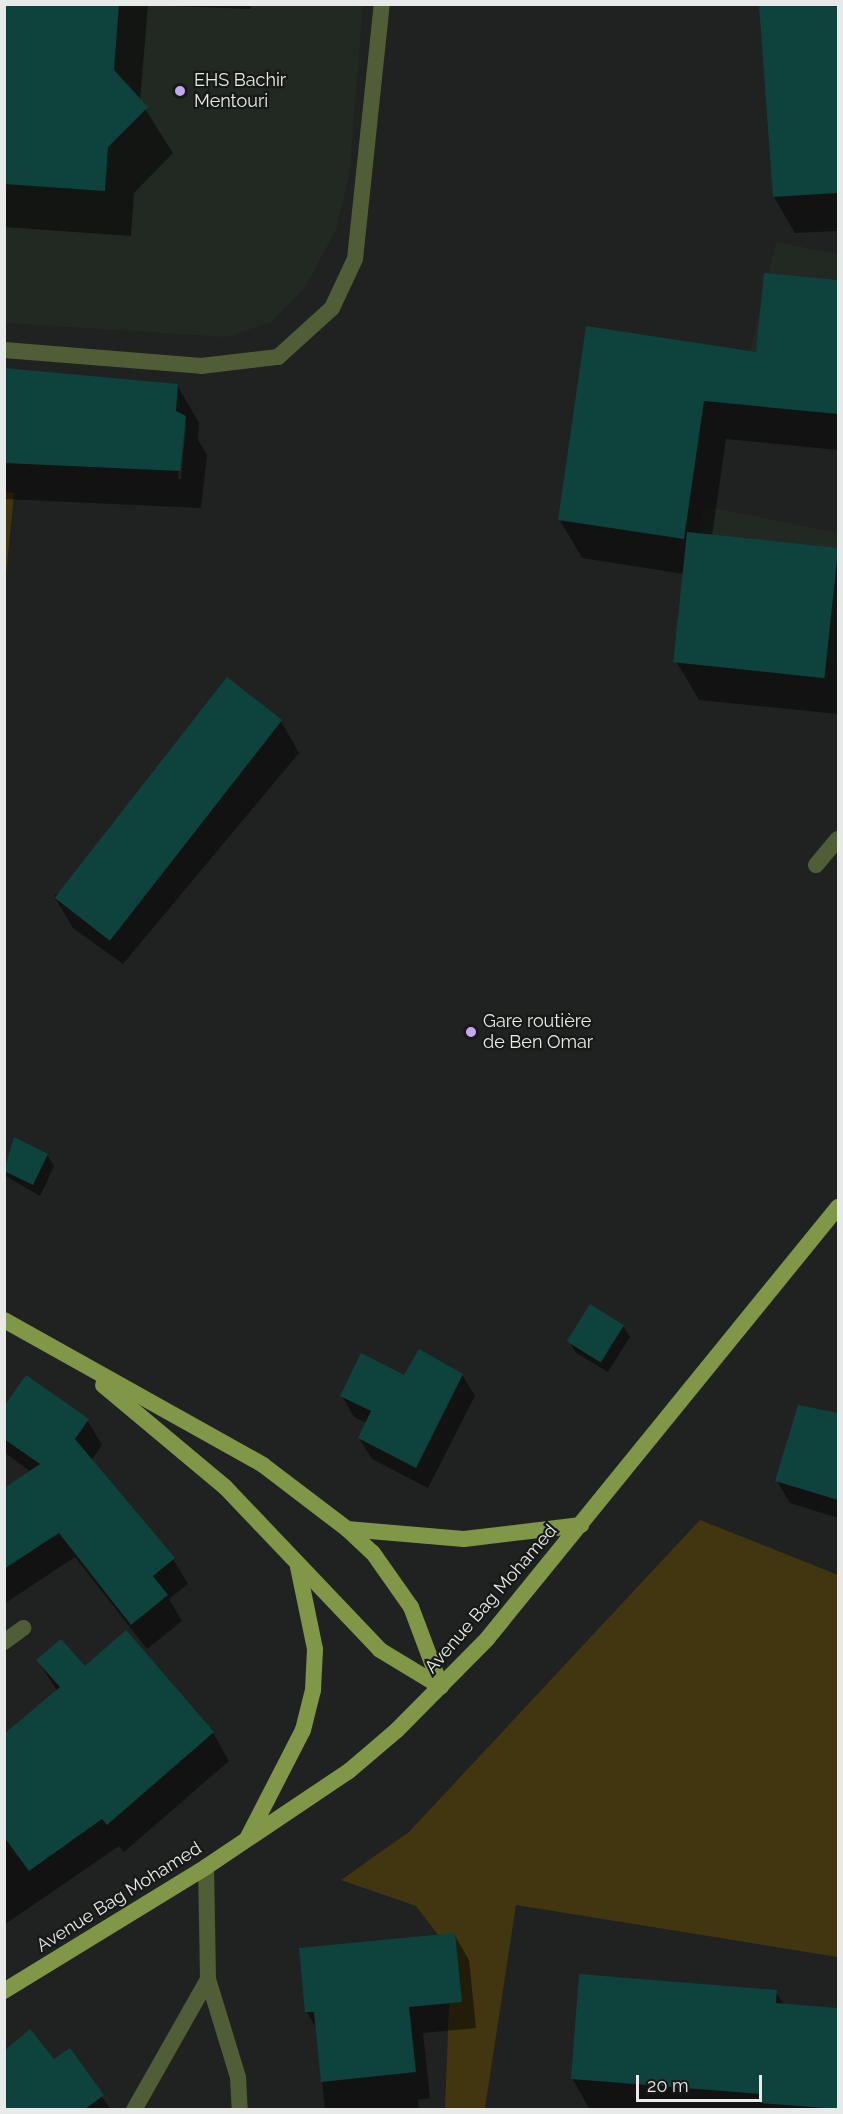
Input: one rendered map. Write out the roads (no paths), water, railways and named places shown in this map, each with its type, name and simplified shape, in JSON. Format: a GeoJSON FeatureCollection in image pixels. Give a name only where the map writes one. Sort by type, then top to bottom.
{"type":"FeatureCollection","features":[{"type":"Feature","properties":{"kind":"main road","name":"Avenue Bag Mohamed"},"geometry":{"type":"LineString","coordinates":[[4,1990],[206,1867],[355,1766],[441,1687],[581,1525],[838,1207]]}},
{"type":"Feature","properties":{"kind":"main road"},"geometry":{"type":"LineString","coordinates":[[4,1320],[263,1465],[347,1529],[373,1553],[411,1607],[441,1687]]}},
{"type":"Feature","properties":{"kind":"main road"},"geometry":{"type":"LineString","coordinates":[[67,1356],[225,1487],[380,1650],[441,1687]]}},
{"type":"Feature","properties":{"kind":"main road"},"geometry":{"type":"LineString","coordinates":[[347,1529],[464,1539],[581,1525]]}},
{"type":"Feature","properties":{"kind":"main road"},"geometry":{"type":"LineString","coordinates":[[248,1839],[303,1730],[313,1690],[310,1607],[297,1563]]}},
{"type":"Feature","properties":{"kind":"street"},"geometry":{"type":"LineString","coordinates":[[4,350],[201,366],[278,357],[332,309],[355,259],[382,4]]}},
{"type":"Feature","properties":{"kind":"street"},"geometry":{"type":"LineString","coordinates":[[816,865],[838,839]]}},
{"type":"Feature","properties":{"kind":"street"},"geometry":{"type":"LineString","coordinates":[[4,1642],[23,1628]]}},
{"type":"Feature","properties":{"kind":"street"},"geometry":{"type":"LineString","coordinates":[[206,1867],[208,1979],[238,2077],[240,2109]]}},
{"type":"Feature","properties":{"kind":"street"},"geometry":{"type":"LineString","coordinates":[[134,2109],[208,1979]]}},
{"type":"Feature","properties":{"kind":"place","name":"EHS Bachir Mentouri"},"geometry":{"type":"Point","coordinates":[180,91]}},
{"type":"Feature","properties":{"kind":"place","name":"Gare routière de Ben Omar"},"geometry":{"type":"Point","coordinates":[471,1032]}}]}
